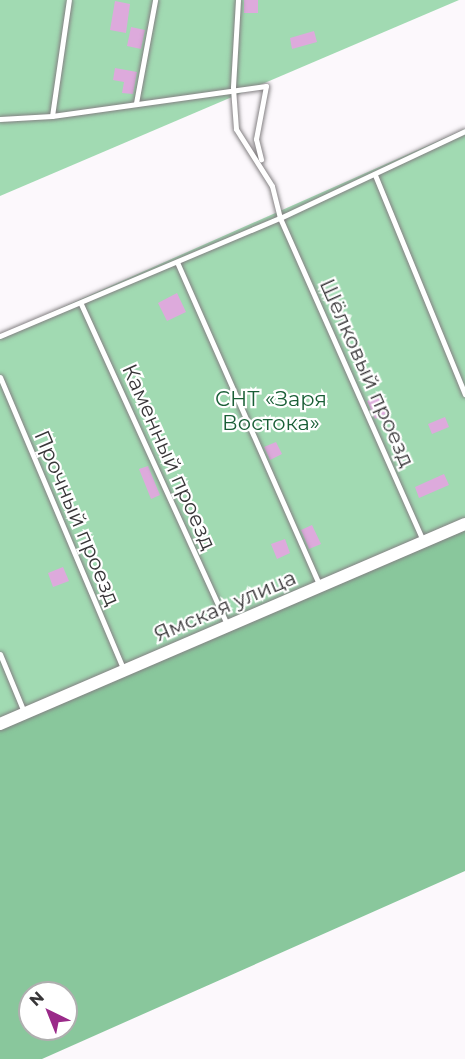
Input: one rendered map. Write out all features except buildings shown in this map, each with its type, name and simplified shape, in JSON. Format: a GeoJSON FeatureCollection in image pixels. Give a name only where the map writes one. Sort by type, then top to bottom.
{"type":"FeatureCollection","features":[{"type":"Feature","properties":{"kind":"street","name":"Ямская улица"},"geometry":{"type":"LineString","coordinates":[[0,724],[227,624],[465,524]]}},
{"type":"Feature","properties":{"kind":"lane"},"geometry":{"type":"LineString","coordinates":[[52,116],[69,0]]}},
{"type":"Feature","properties":{"kind":"lane"},"geometry":{"type":"LineString","coordinates":[[136,103],[154,0]]}},
{"type":"Feature","properties":{"kind":"lane"},"geometry":{"type":"LineString","coordinates":[[238,0],[233,88],[236,129],[262,164]]}},
{"type":"Feature","properties":{"kind":"lane"},"geometry":{"type":"LineString","coordinates":[[0,118],[52,116],[233,88],[266,86],[256,139],[262,164]]}},
{"type":"Feature","properties":{"kind":"lane"},"geometry":{"type":"LineString","coordinates":[[0,336],[81,304],[280,218],[465,131]]}},
{"type":"Feature","properties":{"kind":"lane","name":"Шёлковый проезд"},"geometry":{"type":"LineString","coordinates":[[262,164],[280,218],[424,542]]}},
{"type":"Feature","properties":{"kind":"lane"},"geometry":{"type":"LineString","coordinates":[[375,175],[465,394]]}},
{"type":"Feature","properties":{"kind":"lane"},"geometry":{"type":"LineString","coordinates":[[177,262],[320,586]]}},
{"type":"Feature","properties":{"kind":"lane","name":"Каменный проезд"},"geometry":{"type":"LineString","coordinates":[[81,304],[227,624]]}},
{"type":"Feature","properties":{"kind":"lane","name":"Прочный проезд"},"geometry":{"type":"LineString","coordinates":[[0,377],[124,671]]}},
{"type":"Feature","properties":{"kind":"lane"},"geometry":{"type":"LineString","coordinates":[[0,654],[25,714]]}},
{"type":"Feature","properties":{"kind":"green space"},"geometry":{"type":"Polygon","coordinates":[[[0,0],[459,0],[0,196],[0,0]]]}},
{"type":"Feature","properties":{"kind":"green space","name":"СНТ «Заря Востока»"},"geometry":{"type":"Polygon","coordinates":[[[465,129],[465,524],[0,724],[0,335],[465,129]]]}},
{"type":"Feature","properties":{"kind":"green space"},"geometry":{"type":"Polygon","coordinates":[[[465,530],[465,871],[42,1059],[0,1059],[0,729],[465,530]]]}}]}
